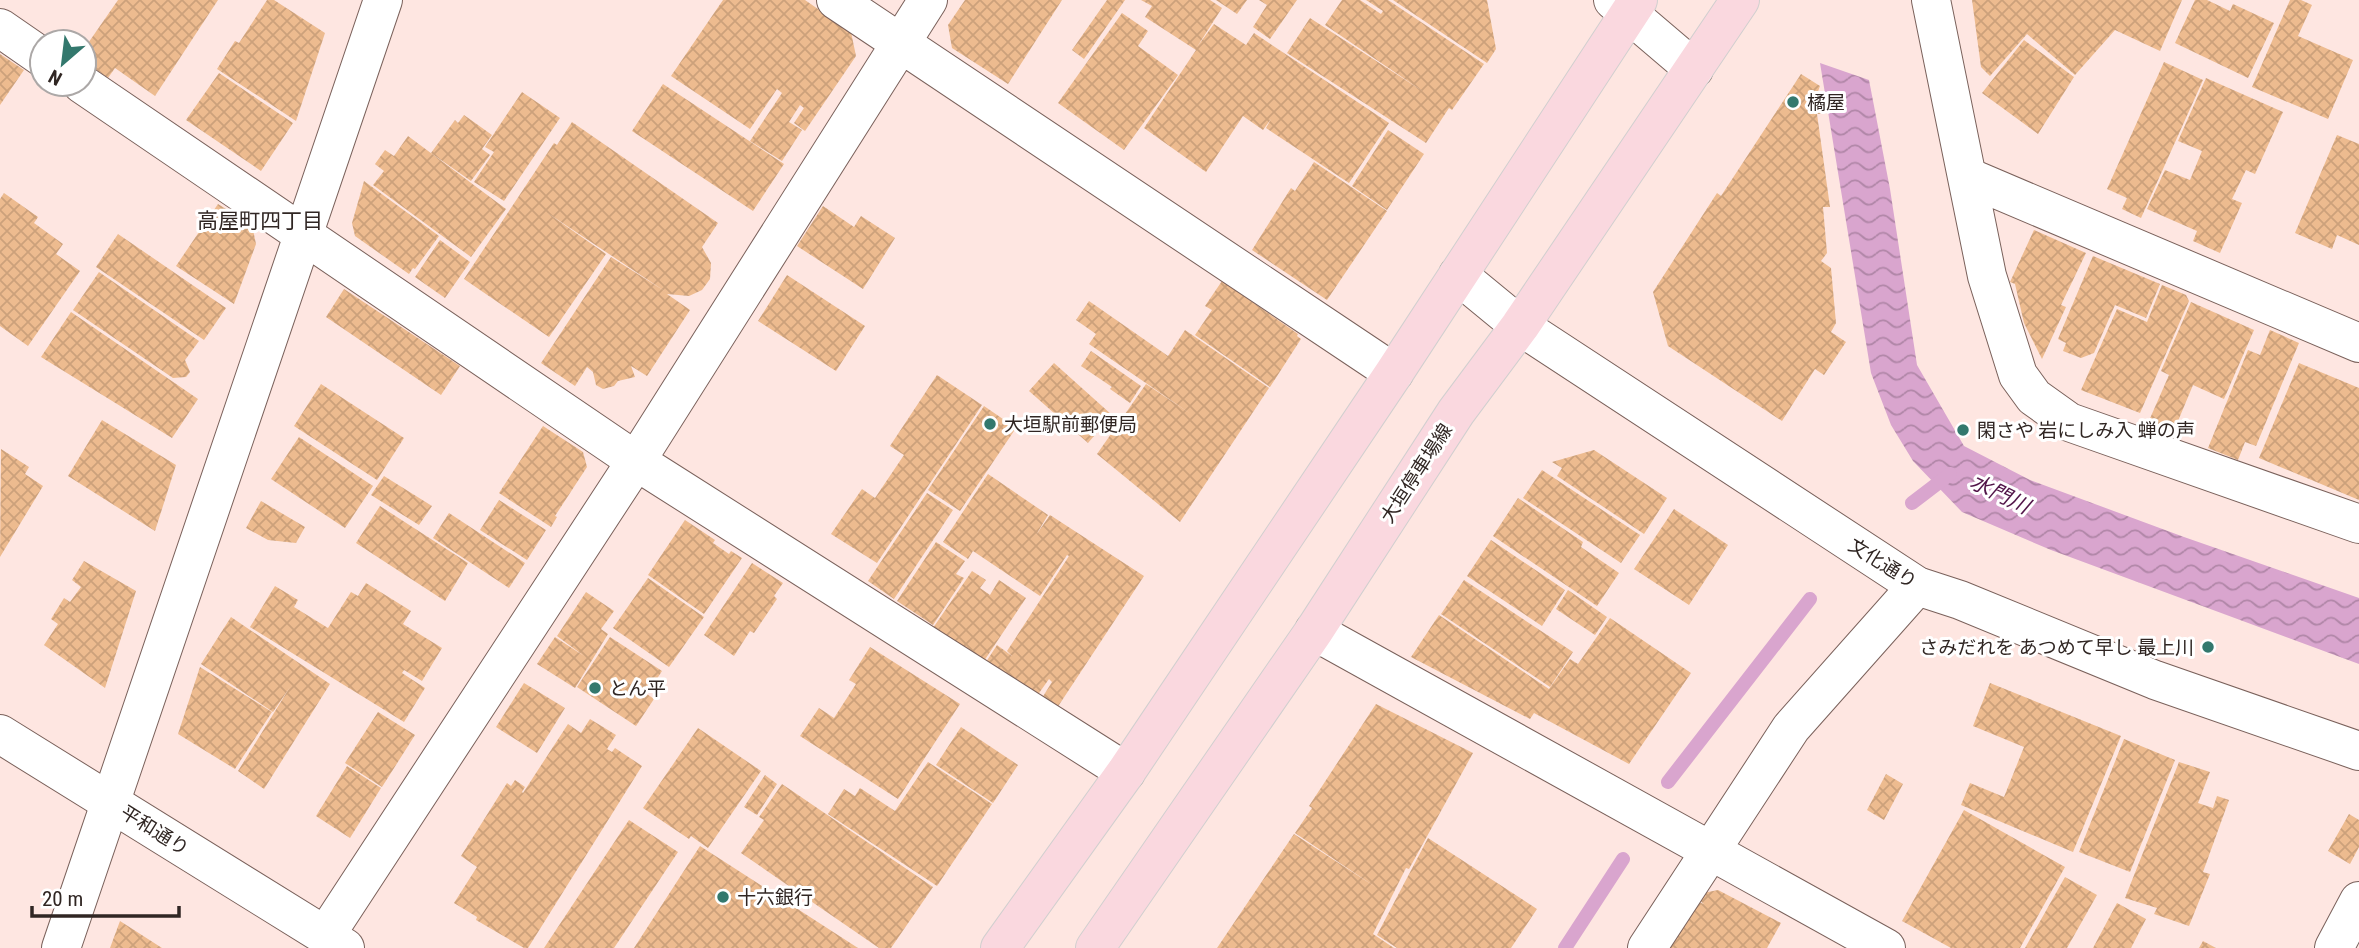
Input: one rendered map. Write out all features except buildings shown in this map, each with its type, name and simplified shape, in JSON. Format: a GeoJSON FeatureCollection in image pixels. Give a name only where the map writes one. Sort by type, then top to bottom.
{"type":"FeatureCollection","features":[{"type":"Feature","properties":{"kind":"main road","name":"大垣停車場線"},"geometry":{"type":"LineString","coordinates":[[1095,948],[1314,631],[1456,412],[1520,326],[1740,0]]}},
{"type":"Feature","properties":{"kind":"main road"},"geometry":{"type":"LineString","coordinates":[[1000,948],[1126,772],[1394,373],[1627,5]]}},
{"type":"Feature","properties":{"kind":"street"},"geometry":{"type":"LineString","coordinates":[[61,948],[383,0]]}},
{"type":"Feature","properties":{"kind":"street"},"geometry":{"type":"LineString","coordinates":[[836,0],[1394,373]]}},
{"type":"Feature","properties":{"kind":"street"},"geometry":{"type":"LineString","coordinates":[[335,942],[928,0]]}},
{"type":"Feature","properties":{"kind":"street"},"geometry":{"type":"LineString","coordinates":[[1931,0],[1987,276],[2018,374],[2034,397],[2069,422],[2359,524]]}},
{"type":"Feature","properties":{"kind":"street"},"geometry":{"type":"LineString","coordinates":[[1627,5],[1694,69]]}},
{"type":"Feature","properties":{"kind":"street"},"geometry":{"type":"LineString","coordinates":[[0,28],[28,47]]}},
{"type":"Feature","properties":{"kind":"street"},"geometry":{"type":"LineString","coordinates":[[98,95],[636,461],[1126,772]]}},
{"type":"Feature","properties":{"kind":"street"},"geometry":{"type":"LineString","coordinates":[[1968,177],[2359,343]]}},
{"type":"Feature","properties":{"kind":"street","name":"文化通り"},"geometry":{"type":"LineString","coordinates":[[1458,275],[1520,326],[1917,586],[1960,600],[2155,680],[2359,751]]}},
{"type":"Feature","properties":{"kind":"street"},"geometry":{"type":"LineString","coordinates":[[1647,948],[1791,728],[1917,586]]}},
{"type":"Feature","properties":{"kind":"street"},"geometry":{"type":"LineString","coordinates":[[1314,631],[1886,948]]}},
{"type":"Feature","properties":{"kind":"street","name":"平和通り"},"geometry":{"type":"LineString","coordinates":[[0,734],[335,942]]}},
{"type":"Feature","properties":{"kind":"street"},"geometry":{"type":"LineString","coordinates":[[2334,948],[2359,901]]}},
{"type":"Feature","properties":{"kind":"water","name":"水門川"},"geometry":{"type":"Polygon","coordinates":[[[1820,63],[1869,80],[1890,189],[1917,365],[1964,446],[2030,480],[2359,598],[2359,664],[2051,550],[1962,512],[1913,461],[1891,425],[1871,373],[1820,63]]]}},
{"type":"Feature","properties":{"kind":"waterway"},"geometry":{"type":"LineString","coordinates":[[1912,503],[1950,474]]}},
{"type":"Feature","properties":{"kind":"waterway"},"geometry":{"type":"LineString","coordinates":[[1668,782],[1810,599]]}},
{"type":"Feature","properties":{"kind":"waterway"},"geometry":{"type":"LineString","coordinates":[[1565,948],[1623,859]]}},
{"type":"Feature","properties":{"kind":"place","name":"橘屋"},"geometry":{"type":"Point","coordinates":[1793,102]}},
{"type":"Feature","properties":{"kind":"place","name":"大垣駅前郵便局"},"geometry":{"type":"Point","coordinates":[990,424]}},
{"type":"Feature","properties":{"kind":"place","name":"閑さや 岩にしみ入 蝉の声"},"geometry":{"type":"Point","coordinates":[1963,430]}},
{"type":"Feature","properties":{"kind":"place","name":"さみだれを あつめて早し 最上川"},"geometry":{"type":"Point","coordinates":[2208,647]}},
{"type":"Feature","properties":{"kind":"place","name":"とん平"},"geometry":{"type":"Point","coordinates":[595,688]}},
{"type":"Feature","properties":{"kind":"place","name":"十六銀行"},"geometry":{"type":"Point","coordinates":[723,897]}},
{"type":"Feature","properties":{"kind":"district","name":"高屋町四丁目"},"geometry":{"type":"Point","coordinates":[260,221]}}]}
